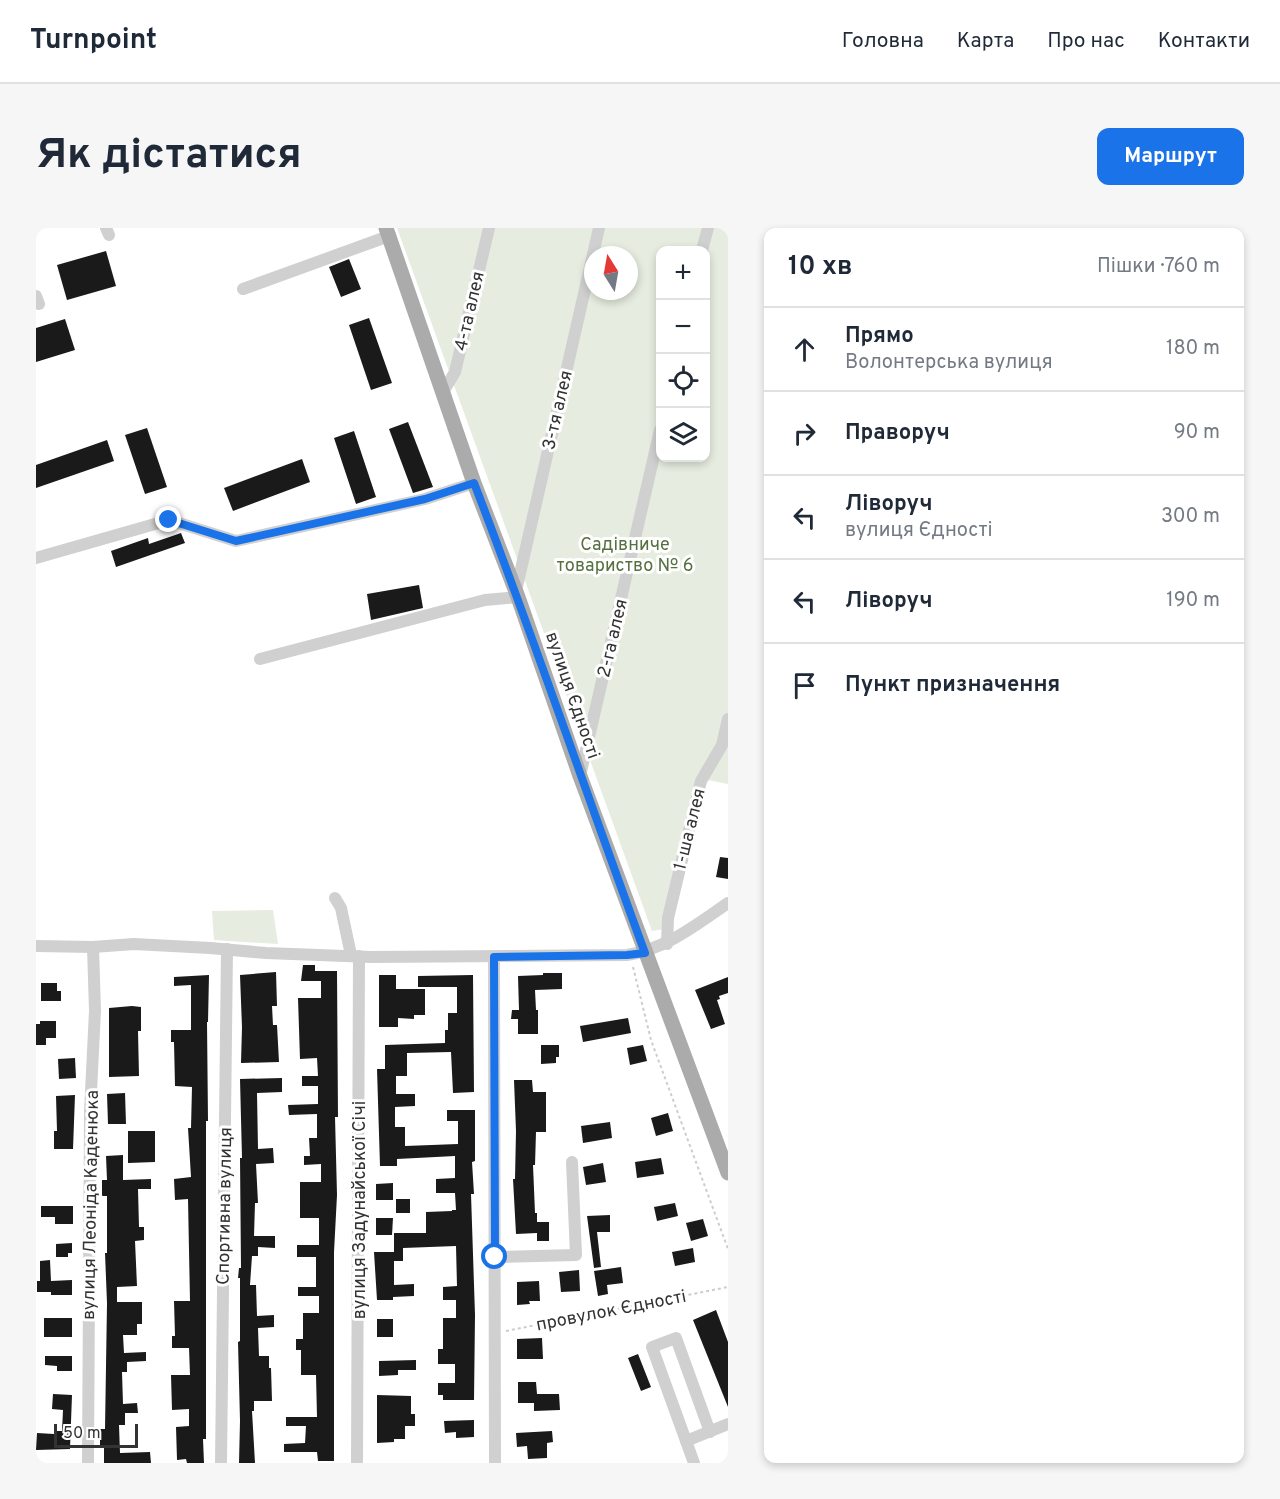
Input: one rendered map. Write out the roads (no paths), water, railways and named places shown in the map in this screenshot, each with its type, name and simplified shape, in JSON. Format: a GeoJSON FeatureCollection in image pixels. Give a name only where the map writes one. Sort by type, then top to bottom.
{"type":"FeatureCollection","features":[{"type":"Feature","properties":{"kind":"main road","name":"вулиця Єдності"},"geometry":{"type":"LineString","coordinates":[[388,232],[474,483],[517,594],[580,776],[728,1173]]}},
{"type":"Feature","properties":{"kind":"street","name":"4-та алея"},"geometry":{"type":"LineString","coordinates":[[443,392],[455,372],[489,228]]}},
{"type":"Feature","properties":{"kind":"street","name":"3-тя алея"},"geometry":{"type":"LineString","coordinates":[[517,594],[599,228]]}},
{"type":"Feature","properties":{"kind":"street"},"geometry":{"type":"LineString","coordinates":[[703,246],[708,228]]}},
{"type":"Feature","properties":{"kind":"street"},"geometry":{"type":"LineString","coordinates":[[243,289],[388,232]]}},
{"type":"Feature","properties":{"kind":"street","name":"2-га алея"},"geometry":{"type":"LineString","coordinates":[[580,776],[656,447]]}},
{"type":"Feature","properties":{"kind":"street"},"geometry":{"type":"LineString","coordinates":[[36,558],[169,520],[236,541],[425,499],[474,483]]}},
{"type":"Feature","properties":{"kind":"street"},"geometry":{"type":"LineString","coordinates":[[260,659],[485,600],[517,594]]}},
{"type":"Feature","properties":{"kind":"street","name":"1-ша алея"},"geometry":{"type":"LineString","coordinates":[[667,944],[670,907],[701,781],[722,745],[728,719]]}},
{"type":"Feature","properties":{"kind":"street","name":"вулиця Задунайської Січі"},"geometry":{"type":"LineString","coordinates":[[335,898],[355,956],[357,1463]]}},
{"type":"Feature","properties":{"kind":"street"},"geometry":{"type":"LineString","coordinates":[[36,946],[93,947],[134,944],[266,953],[355,956],[627,955],[645,953],[667,944],[728,903]]}},
{"type":"Feature","properties":{"kind":"street","name":"вулиця Леоніда Каденюка"},"geometry":{"type":"LineString","coordinates":[[88,1463],[90,1112],[95,1011],[93,947]]}},
{"type":"Feature","properties":{"kind":"street","name":"Спортивна вулиця"},"geometry":{"type":"LineString","coordinates":[[221,1463],[226,949]]}},
{"type":"Feature","properties":{"kind":"street"},"geometry":{"type":"LineString","coordinates":[[494,957],[495,1463]]}},
{"type":"Feature","properties":{"kind":"street"},"geometry":{"type":"LineString","coordinates":[[495,1257],[576,1255],[572,1162]]}},
{"type":"Feature","properties":{"kind":"street"},"geometry":{"type":"LineString","coordinates":[[694,1463],[652,1347],[676,1338],[710,1432]]}},
{"type":"Feature","properties":{"kind":"street"},"geometry":{"type":"LineString","coordinates":[[686,1441],[728,1424]]}},
{"type":"Feature","properties":{"kind":"park label","name":"Садівниче товариство № 6"},"geometry":{"type":"Point","coordinates":[625,554]}}]}
